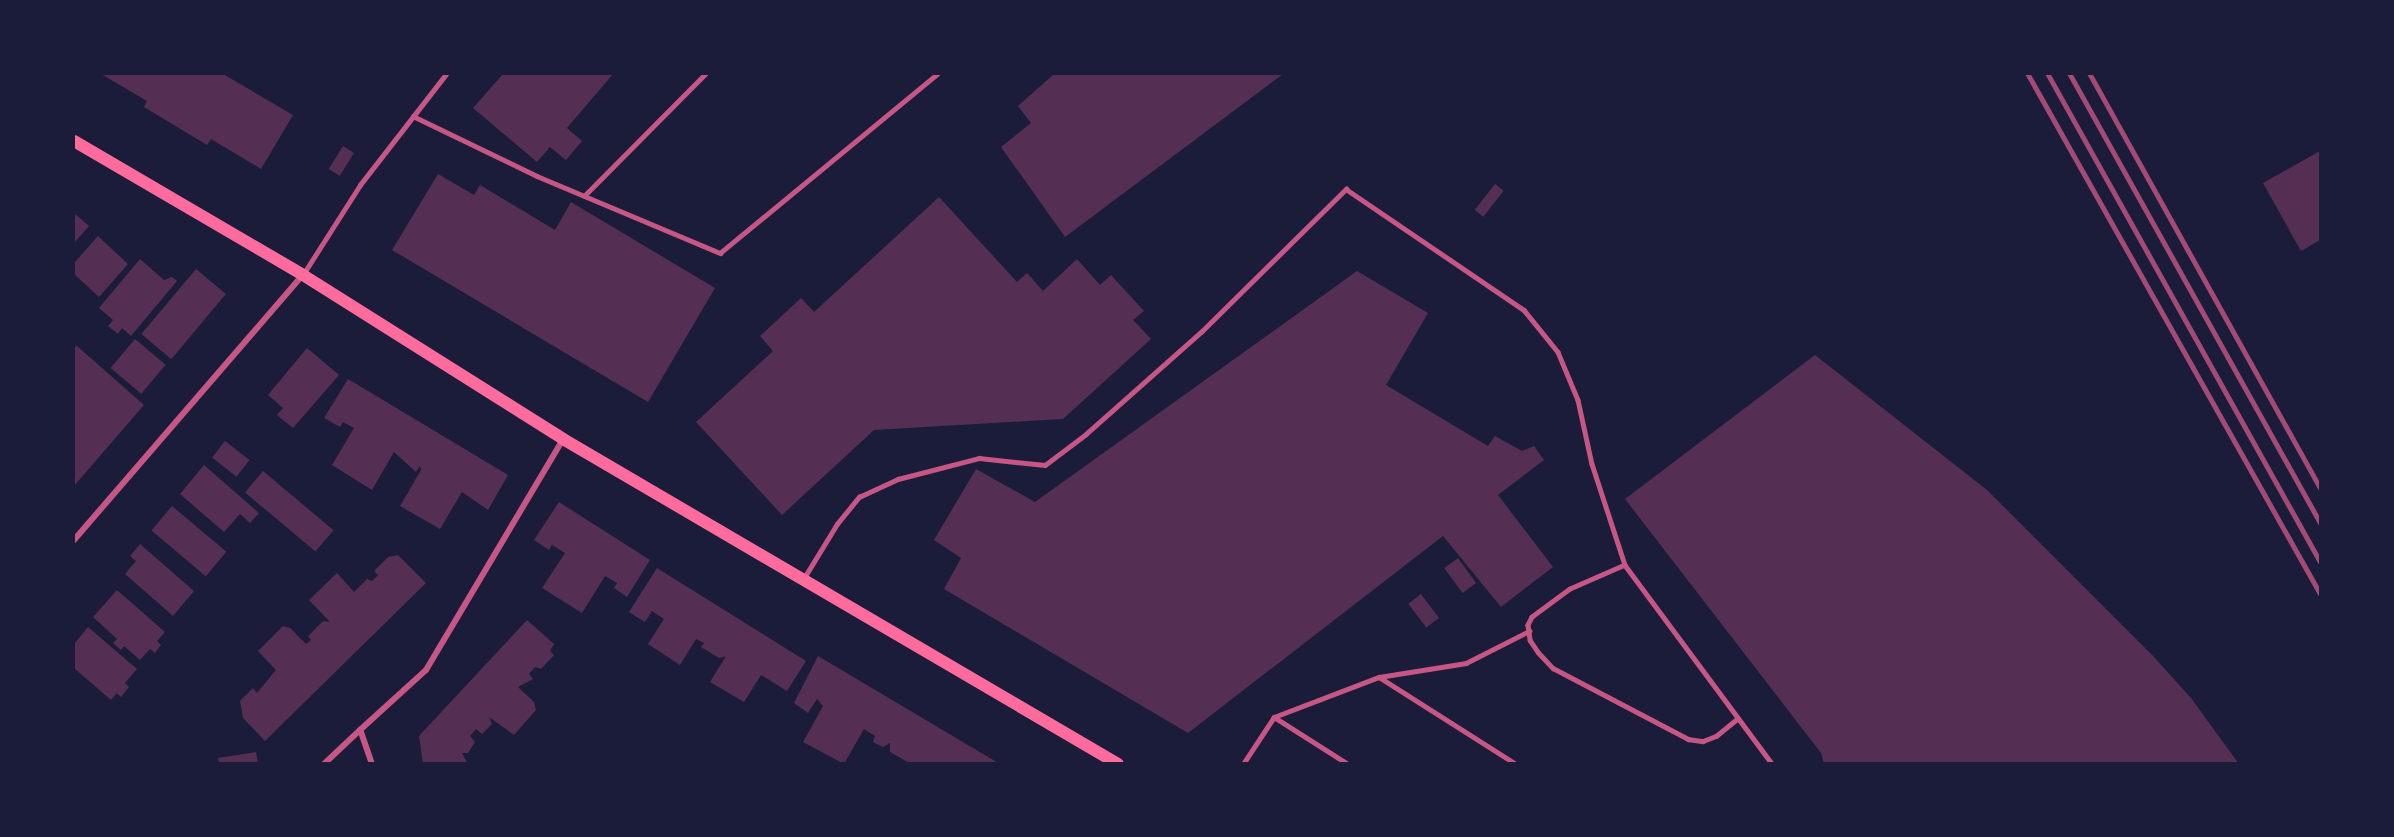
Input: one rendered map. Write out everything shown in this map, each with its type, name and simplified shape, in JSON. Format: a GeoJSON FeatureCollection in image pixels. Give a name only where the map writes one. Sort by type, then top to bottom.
{"type":"FeatureCollection","features":[{"type":"Feature","properties":{"kind":"main road"},"geometry":{"type":"LineString","coordinates":[[74,141],[303,275],[563,439],[1119,764]]}},
{"type":"Feature","properties":{"kind":"street"},"geometry":{"type":"LineString","coordinates":[[74,540],[303,275]]}},
{"type":"Feature","properties":{"kind":"street"},"geometry":{"type":"LineString","coordinates":[[324,764],[426,670],[563,439]]}},
{"type":"Feature","properties":{"kind":"street"},"geometry":{"type":"LineString","coordinates":[[360,730],[372,764]]}},
{"type":"Feature","properties":{"kind":"lane"},"geometry":{"type":"LineString","coordinates":[[303,275],[360,185],[446,74]]}},
{"type":"Feature","properties":{"kind":"lane"},"geometry":{"type":"LineString","coordinates":[[584,196],[705,74]]}},
{"type":"Feature","properties":{"kind":"lane"},"geometry":{"type":"LineString","coordinates":[[413,116],[584,196],[720,253],[937,74]]}},
{"type":"Feature","properties":{"kind":"lane"},"geometry":{"type":"LineString","coordinates":[[803,579],[837,524],[859,497],[869,492],[898,479],[979,458],[1045,465],[1086,434],[1201,332],[1346,189],[1524,310],[1558,352],[1578,400],[1592,464],[1625,565],[1772,764]]}},
{"type":"Feature","properties":{"kind":"lane"},"geometry":{"type":"LineString","coordinates":[[1625,565],[1545,605],[1532,617],[1529,631],[1534,646],[1553,668],[1688,738],[1703,741],[1716,736],[1738,718]]}},
{"type":"Feature","properties":{"kind":"lane"},"geometry":{"type":"LineString","coordinates":[[1243,764],[1274,717],[1379,676],[1466,663],[1529,631]]}},
{"type":"Feature","properties":{"kind":"lane"},"geometry":{"type":"LineString","coordinates":[[1379,676],[1516,764]]}},
{"type":"Feature","properties":{"kind":"lane"},"geometry":{"type":"LineString","coordinates":[[1274,717],[1348,764]]}},
{"type":"Feature","properties":{"kind":"building"},"geometry":{"type":"Polygon","coordinates":[[[101,74],[223,74],[293,115],[261,169],[211,139],[207,145],[144,107],[147,101],[101,74]]]}},
{"type":"Feature","properties":{"kind":"building"},"geometry":{"type":"Polygon","coordinates":[[[503,74],[613,74],[567,128],[582,141],[566,160],[550,147],[537,162],[473,108],[503,74]]]}},
{"type":"Feature","properties":{"kind":"building"},"geometry":{"type":"Polygon","coordinates":[[[1054,74],[1283,74],[1065,237],[1001,147],[1031,123],[1018,106],[1054,74]]]}},
{"type":"Feature","properties":{"kind":"building"},"geometry":{"type":"Polygon","coordinates":[[[343,146],[354,153],[340,176],[329,169],[343,146]]]}},
{"type":"Feature","properties":{"kind":"building"},"geometry":{"type":"Polygon","coordinates":[[[2320,151],[2320,240],[2301,251],[2263,183],[2320,151]]]}},
{"type":"Feature","properties":{"kind":"building"},"geometry":{"type":"Polygon","coordinates":[[[438,174],[474,195],[480,185],[555,230],[571,202],[715,288],[648,402],[392,250],[438,174]]]}},
{"type":"Feature","properties":{"kind":"building"},"geometry":{"type":"Polygon","coordinates":[[[1495,184],[1504,191],[1483,217],[1475,210],[1495,184]]]}},
{"type":"Feature","properties":{"kind":"building"},"geometry":{"type":"Polygon","coordinates":[[[939,197],[1017,282],[1027,273],[1043,291],[1077,259],[1100,285],[1111,275],[1144,311],[1133,320],[1151,339],[1063,419],[874,430],[782,515],[696,422],[773,351],[760,336],[801,298],[814,312],[939,197]]]}},
{"type":"Feature","properties":{"kind":"building"},"geometry":{"type":"Polygon","coordinates":[[[74,213],[89,226],[74,243],[74,213]]]}},
{"type":"Feature","properties":{"kind":"building"},"geometry":{"type":"Polygon","coordinates":[[[98,236],[128,264],[99,297],[74,274],[74,263],[98,236]]]}},
{"type":"Feature","properties":{"kind":"building"},"geometry":{"type":"Polygon","coordinates":[[[140,259],[164,280],[172,277],[177,281],[131,336],[122,328],[118,334],[108,326],[113,320],[99,308],[140,259]]]}},
{"type":"Feature","properties":{"kind":"building"},"geometry":{"type":"Polygon","coordinates":[[[196,269],[226,294],[171,359],[141,334],[196,269]]]}},
{"type":"Feature","properties":{"kind":"building"},"geometry":{"type":"Polygon","coordinates":[[[1357,271],[1428,313],[1386,385],[1488,446],[1495,436],[1522,451],[1534,446],[1544,460],[1498,495],[1553,567],[1501,607],[1443,536],[1188,733],[944,589],[961,558],[934,540],[976,469],[1035,502],[1357,271]]]}},
{"type":"Feature","properties":{"kind":"building"},"geometry":{"type":"Polygon","coordinates":[[[135,339],[166,365],[141,394],[111,368],[135,339]]]}},
{"type":"Feature","properties":{"kind":"building"},"geometry":{"type":"Polygon","coordinates":[[[77,346],[144,405],[74,486],[74,347],[77,346]]]}},
{"type":"Feature","properties":{"kind":"building"},"geometry":{"type":"Polygon","coordinates":[[[307,348],[339,375],[293,428],[277,415],[283,408],[268,395],[307,348]]]}},
{"type":"Feature","properties":{"kind":"building"},"geometry":{"type":"Polygon","coordinates":[[[1815,355],[1987,490],[2154,657],[2191,698],[2239,764],[1824,764],[1821,753],[1625,499],[1815,355]]]}},
{"type":"Feature","properties":{"kind":"building"},"geometry":{"type":"Polygon","coordinates":[[[348,379],[508,475],[488,510],[462,492],[440,529],[400,506],[421,470],[420,466],[416,472],[394,452],[372,490],[332,465],[354,428],[343,422],[340,427],[324,418],[348,379]]]}},
{"type":"Feature","properties":{"kind":"building"},"geometry":{"type":"Polygon","coordinates":[[[225,441],[249,460],[236,477],[212,458],[225,441]]]}},
{"type":"Feature","properties":{"kind":"building"},"geometry":{"type":"Polygon","coordinates":[[[204,465],[259,513],[250,523],[240,514],[224,532],[180,494],[204,465]]]}},
{"type":"Feature","properties":{"kind":"building"},"geometry":{"type":"Polygon","coordinates":[[[263,471],[333,530],[315,552],[245,492],[263,471]]]}},
{"type":"Feature","properties":{"kind":"building"},"geometry":{"type":"Polygon","coordinates":[[[559,502],[650,560],[627,597],[614,588],[617,583],[605,576],[582,613],[542,588],[565,553],[552,545],[549,550],[534,540],[559,502]]]}},
{"type":"Feature","properties":{"kind":"building"},"geometry":{"type":"Polygon","coordinates":[[[172,506],[226,552],[206,576],[151,531],[172,506]]]}},
{"type":"Feature","properties":{"kind":"building"},"geometry":{"type":"Polygon","coordinates":[[[140,544],[194,591],[173,616],[125,574],[136,561],[130,556],[140,544]]]}},
{"type":"Feature","properties":{"kind":"building"},"geometry":{"type":"Polygon","coordinates":[[[398,555],[426,583],[265,741],[243,718],[240,701],[253,688],[257,693],[276,670],[258,651],[283,626],[290,628],[306,644],[311,640],[308,636],[323,621],[330,622],[309,600],[337,573],[354,592],[367,579],[372,581],[378,575],[374,571],[388,557],[398,555]]]}},
{"type":"Feature","properties":{"kind":"building"},"geometry":{"type":"Polygon","coordinates":[[[1458,558],[1476,583],[1462,593],[1444,568],[1458,558]]]}},
{"type":"Feature","properties":{"kind":"building"},"geometry":{"type":"Polygon","coordinates":[[[657,568],[806,661],[787,691],[761,675],[744,702],[710,682],[726,656],[719,658],[701,647],[704,643],[696,639],[680,665],[648,644],[664,619],[652,611],[645,622],[629,612],[657,568]]]}},
{"type":"Feature","properties":{"kind":"building"},"geometry":{"type":"Polygon","coordinates":[[[117,590],[165,632],[157,641],[161,645],[155,653],[150,649],[140,660],[124,646],[121,650],[113,643],[117,639],[93,617],[117,590]]]}},
{"type":"Feature","properties":{"kind":"building"},"geometry":{"type":"Polygon","coordinates":[[[1421,594],[1439,618],[1426,628],[1408,604],[1421,594]]]}},
{"type":"Feature","properties":{"kind":"building"},"geometry":{"type":"Polygon","coordinates":[[[527,620],[554,644],[550,651],[554,655],[541,669],[535,667],[529,674],[533,679],[518,687],[534,702],[536,710],[514,735],[489,717],[492,724],[482,734],[476,729],[470,736],[475,742],[468,753],[462,753],[468,764],[423,764],[419,736],[527,620]]]}},
{"type":"Feature","properties":{"kind":"building"},"geometry":{"type":"Polygon","coordinates":[[[88,627],[137,669],[125,683],[129,687],[121,697],[117,693],[111,700],[74,668],[74,644],[88,627]]]}},
{"type":"Feature","properties":{"kind":"building"},"geometry":{"type":"Polygon","coordinates":[[[818,656],[1000,764],[911,764],[890,752],[890,743],[883,747],[873,742],[875,736],[864,729],[844,764],[803,742],[823,706],[817,699],[808,713],[794,703],[818,656]]]}},
{"type":"Feature","properties":{"kind":"building"},"geometry":{"type":"Polygon","coordinates":[[[256,752],[258,764],[219,764],[218,758],[256,752]]]}},
{"type":"Feature","properties":{"kind":"railway"},"geometry":{"type":"LineString","coordinates":[[2028,74],[2320,593]]}},
{"type":"Feature","properties":{"kind":"railway"},"geometry":{"type":"LineString","coordinates":[[2048,74],[2320,561]]}},
{"type":"Feature","properties":{"kind":"railway"},"geometry":{"type":"LineString","coordinates":[[2070,74],[2320,522]]}},
{"type":"Feature","properties":{"kind":"railway"},"geometry":{"type":"LineString","coordinates":[[2090,74],[2320,487]]}}]}
